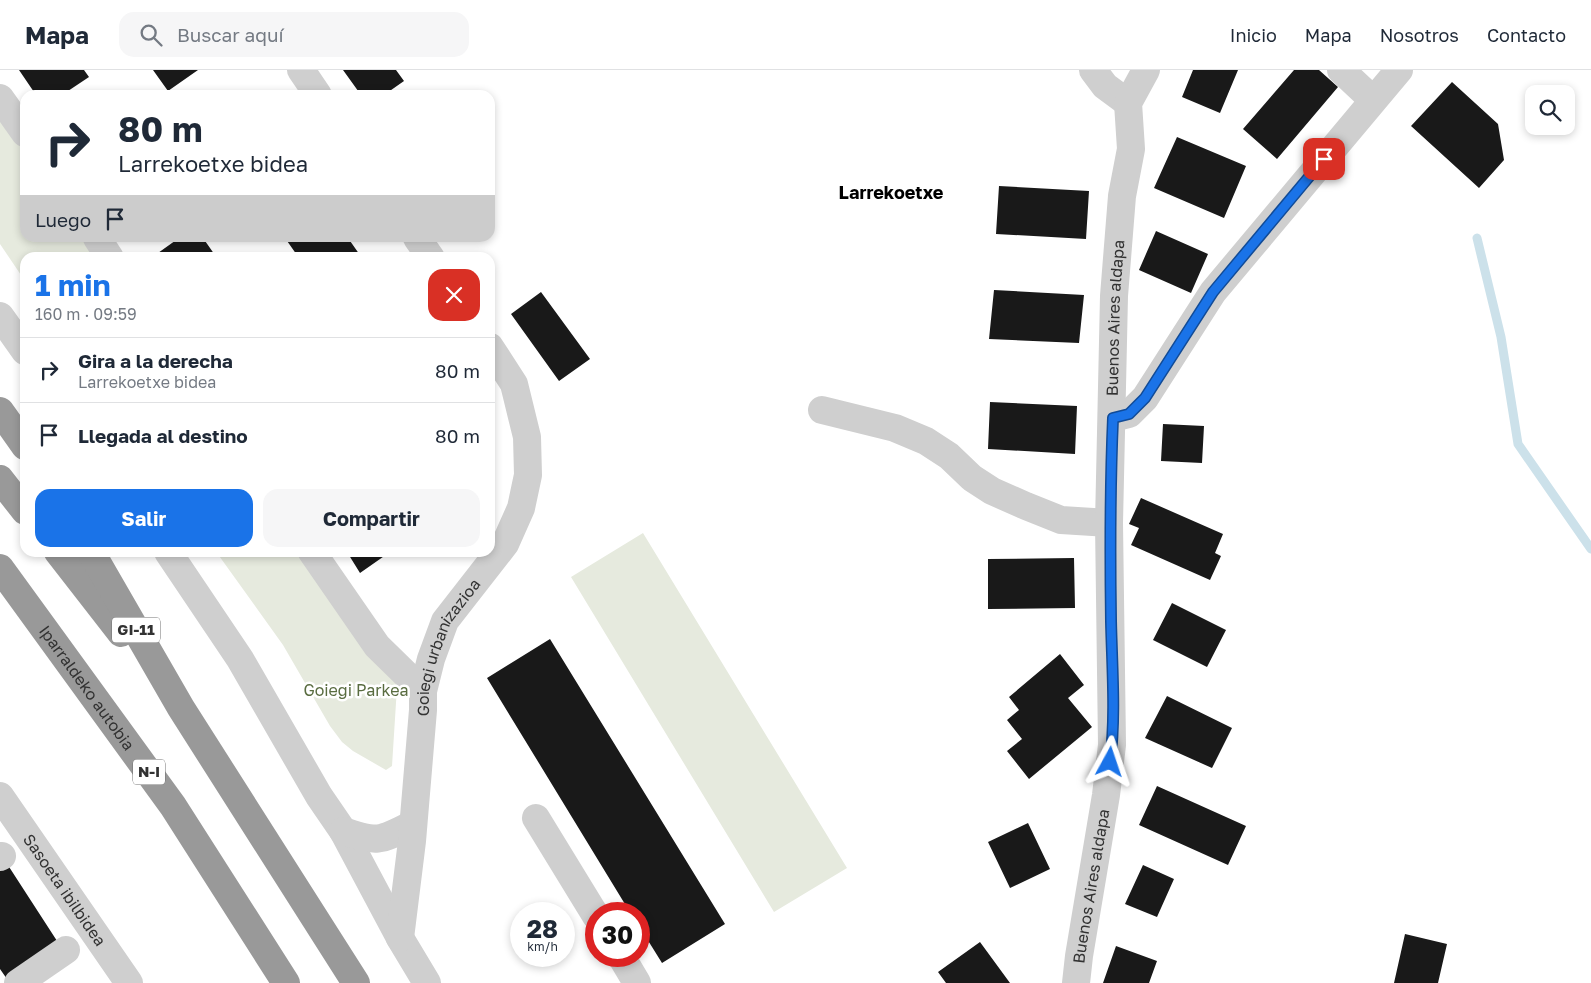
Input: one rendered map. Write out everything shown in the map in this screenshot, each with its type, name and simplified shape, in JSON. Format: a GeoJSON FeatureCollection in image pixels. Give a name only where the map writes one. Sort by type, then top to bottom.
{"type":"FeatureCollection","features":[{"type":"Feature","properties":{"kind":"highway"},"geometry":{"type":"LineString","coordinates":[[0,411],[20,439]]}},
{"type":"Feature","properties":{"kind":"highway"},"geometry":{"type":"LineString","coordinates":[[0,479],[20,505]]}},
{"type":"Feature","properties":{"kind":"highway"},"geometry":{"type":"LineString","coordinates":[[62,557],[181,708],[356,983]]}},
{"type":"Feature","properties":{"kind":"highway","name":"GI-11"},"geometry":{"type":"LineString","coordinates":[[93,557],[181,708]]}},
{"type":"Feature","properties":{"kind":"highway","name":"Iparraldeko autobia"},"geometry":{"type":"LineString","coordinates":[[0,568],[173,806],[286,983]]}},
{"type":"Feature","properties":{"kind":"street"},"geometry":{"type":"LineString","coordinates":[[301,70],[315,90]]}},
{"type":"Feature","properties":{"kind":"street"},"geometry":{"type":"LineString","coordinates":[[1093,70],[1106,86],[1128,103],[1146,70]]}},
{"type":"Feature","properties":{"kind":"street"},"geometry":{"type":"LineString","coordinates":[[1341,70],[1373,100]]}},
{"type":"Feature","properties":{"kind":"street"},"geometry":{"type":"LineString","coordinates":[[1113,418],[1129,414],[1145,398],[1213,292],[1400,70]]}},
{"type":"Feature","properties":{"kind":"street"},"geometry":{"type":"LineString","coordinates":[[0,98],[20,127]]}},
{"type":"Feature","properties":{"kind":"street","name":"Buenos Aires aldapa"},"geometry":{"type":"LineString","coordinates":[[1076,983],[1106,795],[1112,745],[1109,523],[1113,418],[1114,296],[1122,196],[1131,149],[1128,103]]}},
{"type":"Feature","properties":{"kind":"street"},"geometry":{"type":"LineString","coordinates":[[0,316],[20,345]]}},
{"type":"Feature","properties":{"kind":"street","name":"Goiegi urbanizazioa"},"geometry":{"type":"LineString","coordinates":[[495,355],[514,384],[528,437],[528,476],[521,508],[505,544],[495,557]]}},
{"type":"Feature","properties":{"kind":"street"},"geometry":{"type":"LineString","coordinates":[[822,410],[894,428],[926,441],[949,456],[972,478],[992,491],[1061,520],[1109,523]]}},
{"type":"Feature","properties":{"kind":"street"},"geometry":{"type":"LineString","coordinates":[[171,557],[240,659],[319,796],[343,831],[400,938],[428,983]]}},
{"type":"Feature","properties":{"kind":"street"},"geometry":{"type":"LineString","coordinates":[[315,557],[377,646],[423,691]]}},
{"type":"Feature","properties":{"kind":"street","name":"Goiegi urbanizazioa"},"geometry":{"type":"LineString","coordinates":[[400,938],[413,824],[423,691],[431,659],[445,621],[495,557]]}},
{"type":"Feature","properties":{"kind":"street","name":"Sasoeta ibilbidea"},"geometry":{"type":"LineString","coordinates":[[0,796],[129,983]]}},
{"type":"Feature","properties":{"kind":"street"},"geometry":{"type":"LineString","coordinates":[[536,818],[587,902]]}},
{"type":"Feature","properties":{"kind":"street"},"geometry":{"type":"LineString","coordinates":[[343,831],[369,840],[385,838],[413,824]]}},
{"type":"Feature","properties":{"kind":"street"},"geometry":{"type":"LineString","coordinates":[[18,983],[66,950]]}},
{"type":"Feature","properties":{"kind":"street"},"geometry":{"type":"LineString","coordinates":[[628,967],[637,983]]}},
{"type":"Feature","properties":{"kind":"green space"},"geometry":{"type":"Polygon","coordinates":[[[0,98],[20,126],[20,242],[96,242],[103,252],[20,252],[20,274],[0,244],[0,98]]]}},
{"type":"Feature","properties":{"kind":"green space"},"geometry":{"type":"Polygon","coordinates":[[[643,533],[847,868],[774,912],[571,577],[643,533]]]}},
{"type":"Feature","properties":{"kind":"green space","name":"Goiegi Parkea"},"geometry":{"type":"Polygon","coordinates":[[[220,557],[312,557],[393,673],[397,687],[392,766],[386,770],[353,751],[342,742],[330,726],[283,645],[220,557]]]}},
{"type":"Feature","properties":{"kind":"building"},"geometry":{"type":"Polygon","coordinates":[[[19,70],[84,70],[89,77],[70,90],[33,90],[19,70]]]}},
{"type":"Feature","properties":{"kind":"building"},"geometry":{"type":"Polygon","coordinates":[[[153,70],[198,70],[169,90],[167,90],[153,70]]]}},
{"type":"Feature","properties":{"kind":"building"},"geometry":{"type":"Polygon","coordinates":[[[343,70],[396,70],[404,81],[391,90],[357,90],[343,70]]]}},
{"type":"Feature","properties":{"kind":"building"},"geometry":{"type":"Polygon","coordinates":[[[1193,70],[1238,70],[1220,113],[1182,97],[1193,70]]]}},
{"type":"Feature","properties":{"kind":"building"},"geometry":{"type":"Polygon","coordinates":[[[1294,70],[1319,70],[1338,87],[1277,159],[1243,129],[1294,70]]]}},
{"type":"Feature","properties":{"kind":"building"},"geometry":{"type":"Polygon","coordinates":[[[1452,82],[1498,124],[1504,160],[1479,188],[1411,126],[1452,82]]]}},
{"type":"Feature","properties":{"kind":"building"},"geometry":{"type":"Polygon","coordinates":[[[1177,137],[1246,166],[1224,218],[1154,188],[1177,137]]]}},
{"type":"Feature","properties":{"kind":"building"},"geometry":{"type":"Polygon","coordinates":[[[999,186],[1089,191],[1086,239],[996,234],[999,186]]]}},
{"type":"Feature","properties":{"kind":"building"},"geometry":{"type":"Polygon","coordinates":[[[1156,231],[1208,254],[1191,293],[1139,270],[1156,231]]]}},
{"type":"Feature","properties":{"kind":"building"},"geometry":{"type":"Polygon","coordinates":[[[173,242],[206,242],[213,252],[159,252],[173,242]]]}},
{"type":"Feature","properties":{"kind":"building"},"geometry":{"type":"Polygon","coordinates":[[[288,242],[351,242],[358,252],[295,252],[288,242]]]}},
{"type":"Feature","properties":{"kind":"building"},"geometry":{"type":"Polygon","coordinates":[[[994,290],[1084,295],[1079,343],[989,339],[994,290]]]}},
{"type":"Feature","properties":{"kind":"building"},"geometry":{"type":"Polygon","coordinates":[[[541,292],[590,359],[559,381],[511,314],[541,292]]]}},
{"type":"Feature","properties":{"kind":"building"},"geometry":{"type":"Polygon","coordinates":[[[990,402],[1077,406],[1075,454],[988,449],[990,402]]]}},
{"type":"Feature","properties":{"kind":"building"},"geometry":{"type":"Polygon","coordinates":[[[1163,424],[1204,426],[1202,463],[1161,461],[1163,424]]]}},
{"type":"Feature","properties":{"kind":"building"},"geometry":{"type":"Polygon","coordinates":[[[1141,498],[1223,534],[1215,553],[1221,556],[1210,580],[1131,545],[1139,528],[1129,524],[1141,498]]]}},
{"type":"Feature","properties":{"kind":"building"},"geometry":{"type":"Polygon","coordinates":[[[350,557],[383,557],[360,573],[350,557]]]}},
{"type":"Feature","properties":{"kind":"building"},"geometry":{"type":"Polygon","coordinates":[[[1074,558],[1075,608],[988,609],[988,559],[1074,558]]]}},
{"type":"Feature","properties":{"kind":"building"},"geometry":{"type":"Polygon","coordinates":[[[1172,603],[1226,630],[1207,667],[1153,640],[1172,603]]]}},
{"type":"Feature","properties":{"kind":"building"},"geometry":{"type":"Polygon","coordinates":[[[550,639],[725,924],[662,963],[650,944],[650,902],[624,902],[487,678],[550,639]]]}},
{"type":"Feature","properties":{"kind":"building"},"geometry":{"type":"Polygon","coordinates":[[[1060,654],[1084,685],[1068,698],[1092,727],[1029,779],[1007,751],[1022,739],[1007,720],[1019,710],[1009,697],[1060,654]]]}},
{"type":"Feature","properties":{"kind":"building"},"geometry":{"type":"Polygon","coordinates":[[[1167,696],[1232,728],[1212,768],[1145,738],[1167,696]]]}},
{"type":"Feature","properties":{"kind":"building"},"geometry":{"type":"Polygon","coordinates":[[[1157,786],[1246,826],[1228,865],[1139,825],[1157,786]]]}},
{"type":"Feature","properties":{"kind":"building"},"geometry":{"type":"Polygon","coordinates":[[[1028,823],[1050,869],[1010,888],[988,842],[1028,823]]]}},
{"type":"Feature","properties":{"kind":"building"},"geometry":{"type":"Polygon","coordinates":[[[2,856],[59,944],[7,979],[0,969],[0,857],[2,856]]]}},
{"type":"Feature","properties":{"kind":"building"},"geometry":{"type":"Polygon","coordinates":[[[1143,865],[1174,879],[1157,917],[1125,904],[1143,865]]]}},
{"type":"Feature","properties":{"kind":"building"},"geometry":{"type":"Polygon","coordinates":[[[1405,934],[1447,944],[1438,983],[1394,983],[1405,934]]]}},
{"type":"Feature","properties":{"kind":"building"},"geometry":{"type":"Polygon","coordinates":[[[980,942],[1010,983],[946,983],[938,972],[980,942]]]}},
{"type":"Feature","properties":{"kind":"building"},"geometry":{"type":"Polygon","coordinates":[[[1116,946],[1157,961],[1149,983],[1103,983],[1116,946]]]}},
{"type":"Feature","properties":{"kind":"waterway"},"geometry":{"type":"LineString","coordinates":[[1477,238],[1501,337],[1518,444],[1591,549]]}},
{"type":"Feature","properties":{"kind":"district","name":"Larrekoetxe"},"geometry":{"type":"Point","coordinates":[891,193]}},
{"type":"Feature","properties":{"kind":"route"},"geometry":{"type":"LineString","coordinates":[[1110,762],[1113,699],[1109,523],[1113,418],[1129,414],[1145,398],[1213,292],[1324,159]]}}]}
